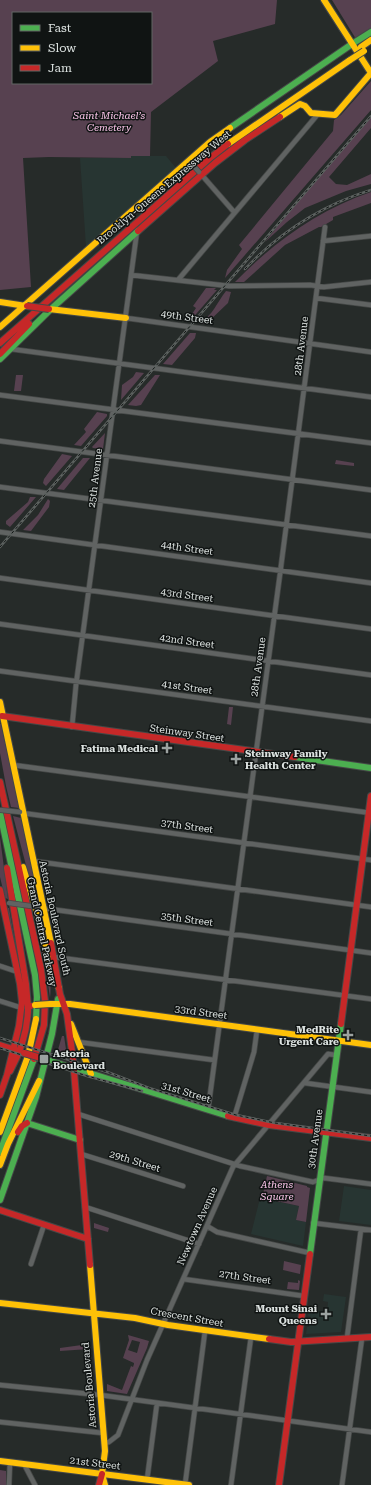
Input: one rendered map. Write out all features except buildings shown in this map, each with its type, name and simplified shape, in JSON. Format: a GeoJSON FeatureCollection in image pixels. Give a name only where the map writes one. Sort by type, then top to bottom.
{"type":"FeatureCollection","features":[{"type":"Feature","properties":{"kind":"main road"},"geometry":{"type":"LineString","coordinates":[[318,114],[335,115],[371,73],[324,0]]}},
{"type":"Feature","properties":{"kind":"main road","name":"Brooklyn-Queens Expressway West"},"geometry":{"type":"LineString","coordinates":[[0,327],[190,162],[210,142],[371,32]]}},
{"type":"Feature","properties":{"kind":"main road","name":"Brooklyn-Queens Expressway West"},"geometry":{"type":"LineString","coordinates":[[363,49],[371,40]]}},
{"type":"Feature","properties":{"kind":"main road","name":"Brooklyn-Queens Expressway West"},"geometry":{"type":"LineString","coordinates":[[0,336],[213,149],[247,124],[363,49],[371,46]]}},
{"type":"Feature","properties":{"kind":"main road","name":"Brooklyn-Queens Expressway West"},"geometry":{"type":"LineString","coordinates":[[0,343],[222,148],[349,58]]}},
{"type":"Feature","properties":{"kind":"main road","name":"Brooklyn-Queens Expressway West"},"geometry":{"type":"LineString","coordinates":[[0,359],[50,309],[200,174],[230,151],[299,104],[305,106],[311,113],[318,114]]}},
{"type":"Feature","properties":{"kind":"main road"},"geometry":{"type":"LineString","coordinates":[[0,354],[50,302],[119,238]]}},
{"type":"Feature","properties":{"kind":"main road","name":"49th Street"},"geometry":{"type":"LineString","coordinates":[[0,302],[126,318]]}},
{"type":"Feature","properties":{"kind":"main road","name":"Astoria Boulevard South"},"geometry":{"type":"LineString","coordinates":[[0,702],[1,716],[34,861],[41,908],[54,957],[60,991],[67,1014],[74,1069],[80,1140]]}},
{"type":"Feature","properties":{"kind":"main road","name":"Steinway Street"},"geometry":{"type":"LineString","coordinates":[[1,716],[371,768]]}},
{"type":"Feature","properties":{"kind":"main road","name":"Grand Central Parkway"},"geometry":{"type":"LineString","coordinates":[[0,782],[42,977],[45,1010],[44,1025],[39,1046],[0,1152]]}},
{"type":"Feature","properties":{"kind":"main road","name":"30th Avenue"},"geometry":{"type":"LineString","coordinates":[[279,1485],[356,905],[370,813],[371,796]]}},
{"type":"Feature","properties":{"kind":"main road"},"geometry":{"type":"LineString","coordinates":[[0,815],[11,899],[26,984],[25,1007]]}},
{"type":"Feature","properties":{"kind":"main road","name":"Grand Central Parkway"},"geometry":{"type":"LineString","coordinates":[[0,815],[34,975],[38,1002],[37,1022],[33,1040],[24,1069],[0,1132]]}},
{"type":"Feature","properties":{"kind":"main road"},"geometry":{"type":"LineString","coordinates":[[0,1200],[36,1097],[43,1059],[53,1031],[53,1003],[60,991],[53,977],[37,913],[9,823]]}},
{"type":"Feature","properties":{"kind":"main road"},"geometry":{"type":"LineString","coordinates":[[0,890],[18,972],[27,1025],[19,1051],[0,1095]]}},
{"type":"Feature","properties":{"kind":"main road","name":"33rd Street"},"geometry":{"type":"LineString","coordinates":[[25,1007],[64,1003],[371,1045]]}},
{"type":"Feature","properties":{"kind":"main road"},"geometry":{"type":"LineString","coordinates":[[67,1014],[91,1074]]}},
{"type":"Feature","properties":{"kind":"main road","name":"31st Street"},"geometry":{"type":"LineString","coordinates":[[0,1045],[234,1118],[269,1125],[371,1138]]}},
{"type":"Feature","properties":{"kind":"main road"},"geometry":{"type":"LineString","coordinates":[[0,1165],[8,1144],[39,1080]]}},
{"type":"Feature","properties":{"kind":"main road"},"geometry":{"type":"LineString","coordinates":[[27,1123],[80,1140]]}},
{"type":"Feature","properties":{"kind":"main road"},"geometry":{"type":"LineString","coordinates":[[0,1170],[14,1138],[20,1128],[27,1123]]}},
{"type":"Feature","properties":{"kind":"main road","name":"Astoria Boulevard"},"geometry":{"type":"LineString","coordinates":[[80,1140],[105,1451],[102,1474],[105,1485]]}},
{"type":"Feature","properties":{"kind":"main road"},"geometry":{"type":"LineString","coordinates":[[0,1210],[88,1240]]}},
{"type":"Feature","properties":{"kind":"main road","name":"Crescent Street"},"geometry":{"type":"LineString","coordinates":[[0,1303],[136,1318],[205,1331],[297,1342],[371,1337]]}},
{"type":"Feature","properties":{"kind":"main road","name":"21st Street"},"geometry":{"type":"LineString","coordinates":[[0,1461],[189,1485]]}},
{"type":"Feature","properties":{"kind":"main road"},"geometry":{"type":"LineString","coordinates":[[99,1485],[102,1474]]}},
{"type":"Feature","properties":{"kind":"street"},"geometry":{"type":"LineString","coordinates":[[178,280],[318,114]]}},
{"type":"Feature","properties":{"kind":"street"},"geometry":{"type":"LineString","coordinates":[[190,162],[234,212]]}},
{"type":"Feature","properties":{"kind":"street","name":"28th Avenue"},"geometry":{"type":"LineString","coordinates":[[208,1110],[275,616],[325,227]]}},
{"type":"Feature","properties":{"kind":"street","name":"25th Avenue"},"geometry":{"type":"LineString","coordinates":[[72,727],[137,231]]}},
{"type":"Feature","properties":{"kind":"street"},"geometry":{"type":"LineString","coordinates":[[323,241],[371,236]]}},
{"type":"Feature","properties":{"kind":"street"},"geometry":{"type":"LineString","coordinates":[[131,275],[229,286],[324,287],[371,282]]}},
{"type":"Feature","properties":{"kind":"street"},"geometry":{"type":"LineString","coordinates":[[316,298],[371,305]]}},
{"type":"Feature","properties":{"kind":"street","name":"49th Street"},"geometry":{"type":"LineString","coordinates":[[126,318],[371,352]]}},
{"type":"Feature","properties":{"kind":"street"},"geometry":{"type":"LineString","coordinates":[[11,349],[371,397]]}},
{"type":"Feature","properties":{"kind":"street"},"geometry":{"type":"LineString","coordinates":[[0,395],[371,443]]}},
{"type":"Feature","properties":{"kind":"street"},"geometry":{"type":"LineString","coordinates":[[0,441],[371,490]]}},
{"type":"Feature","properties":{"kind":"street"},"geometry":{"type":"LineString","coordinates":[[0,487],[371,536]]}},
{"type":"Feature","properties":{"kind":"street","name":"44th Street"},"geometry":{"type":"LineString","coordinates":[[0,532],[371,582]]}},
{"type":"Feature","properties":{"kind":"street","name":"43rd Street"},"geometry":{"type":"LineString","coordinates":[[0,578],[371,629]]}},
{"type":"Feature","properties":{"kind":"street","name":"42nd Street"},"geometry":{"type":"LineString","coordinates":[[0,624],[371,675]]}},
{"type":"Feature","properties":{"kind":"street","name":"41st Street"},"geometry":{"type":"LineString","coordinates":[[0,671],[371,721]]}},
{"type":"Feature","properties":{"kind":"street"},"geometry":{"type":"LineString","coordinates":[[13,765],[370,813]]}},
{"type":"Feature","properties":{"kind":"street","name":"37th Street"},"geometry":{"type":"LineString","coordinates":[[0,810],[371,860]]}},
{"type":"Feature","properties":{"kind":"street"},"geometry":{"type":"LineString","coordinates":[[34,861],[371,907]]}},
{"type":"Feature","properties":{"kind":"street","name":"35th Street"},"geometry":{"type":"LineString","coordinates":[[4,903],[371,953]]}},
{"type":"Feature","properties":{"kind":"street"},"geometry":{"type":"LineString","coordinates":[[54,957],[371,999]]}},
{"type":"Feature","properties":{"kind":"street"},"geometry":{"type":"LineString","coordinates":[[0,966],[18,972]]}},
{"type":"Feature","properties":{"kind":"street"},"geometry":{"type":"LineString","coordinates":[[0,1001],[25,1007]]}},
{"type":"Feature","properties":{"kind":"street"},"geometry":{"type":"LineString","coordinates":[[234,1118],[254,1052],[257,1030]]}},
{"type":"Feature","properties":{"kind":"street"},"geometry":{"type":"LineString","coordinates":[[78,1042],[214,1060]]}},
{"type":"Feature","properties":{"kind":"street","name":"Newtown Avenue"},"geometry":{"type":"LineString","coordinates":[[104,1443],[118,1435],[147,1360],[233,1167],[328,1054],[336,1055]]}},
{"type":"Feature","properties":{"kind":"street"},"geometry":{"type":"LineString","coordinates":[[305,1083],[371,1092]]}},
{"type":"Feature","properties":{"kind":"street"},"geometry":{"type":"LineString","coordinates":[[78,1114],[240,1166],[313,1182],[324,1178],[371,1184]]}},
{"type":"Feature","properties":{"kind":"street","name":"29th Street"},"geometry":{"type":"LineString","coordinates":[[81,1154],[184,1186]]}},
{"type":"Feature","properties":{"kind":"street"},"geometry":{"type":"LineString","coordinates":[[85,1207],[199,1244]]}},
{"type":"Feature","properties":{"kind":"street"},"geometry":{"type":"LineString","coordinates":[[314,1224],[371,1230]]}},
{"type":"Feature","properties":{"kind":"street"},"geometry":{"type":"LineString","coordinates":[[31,1264],[44,1225]]}},
{"type":"Feature","properties":{"kind":"street"},"geometry":{"type":"LineString","coordinates":[[207,1226],[217,1232],[310,1253]]}},
{"type":"Feature","properties":{"kind":"street"},"geometry":{"type":"LineString","coordinates":[[347,1338],[361,1229]]}},
{"type":"Feature","properties":{"kind":"street","name":"27th Street"},"geometry":{"type":"LineString","coordinates":[[183,1278],[304,1296]]}},
{"type":"Feature","properties":{"kind":"street"},"geometry":{"type":"LineString","coordinates":[[185,1485],[205,1331]]}},
{"type":"Feature","properties":{"kind":"street"},"geometry":{"type":"LineString","coordinates":[[231,1485],[251,1337]]}},
{"type":"Feature","properties":{"kind":"street"},"geometry":{"type":"LineString","coordinates":[[342,1485],[362,1338]]}},
{"type":"Feature","properties":{"kind":"street"},"geometry":{"type":"LineString","coordinates":[[0,1384],[100,1395],[371,1432]]}},
{"type":"Feature","properties":{"kind":"street"},"geometry":{"type":"LineString","coordinates":[[147,1480],[157,1403]]}},
{"type":"Feature","properties":{"kind":"street"},"geometry":{"type":"LineString","coordinates":[[0,1422],[103,1433]]}},
{"type":"Feature","properties":{"kind":"street"},"geometry":{"type":"LineString","coordinates":[[9,1485],[10,1462]]}},
{"type":"Feature","properties":{"kind":"street"},"geometry":{"type":"LineString","coordinates":[[24,1464],[35,1485]]}},
{"type":"Feature","properties":{"kind":"shaded area"},"geometry":{"type":"Polygon","coordinates":[[[131,156],[166,156],[176,168],[86,247],[80,158],[131,158],[131,156]]]}},
{"type":"Feature","properties":{"kind":"shaded area"},"geometry":{"type":"Polygon","coordinates":[[[344,1186],[371,1190],[371,1225],[339,1221],[344,1186]]]}},
{"type":"Feature","properties":{"kind":"shaded area"},"geometry":{"type":"Polygon","coordinates":[[[260,1198],[299,1206],[296,1220],[306,1222],[303,1246],[251,1234],[260,1198]]]}},
{"type":"Feature","properties":{"kind":"shaded area","name":"Mount Sinai Queens"},"geometry":{"type":"Polygon","coordinates":[[[324,1294],[346,1297],[341,1332],[306,1334],[311,1317],[308,1316],[309,1309],[327,1312],[328,1302],[323,1301],[324,1294]]]}},
{"type":"Feature","properties":{"kind":"green space","name":"Saint Michael’s Cemetery"},"geometry":{"type":"Polygon","coordinates":[[[0,0],[277,0],[275,24],[213,41],[218,61],[151,112],[150,156],[131,156],[131,158],[23,158],[31,287],[0,290],[0,0]]]}},
{"type":"Feature","properties":{"kind":"green space"},"geometry":{"type":"Polygon","coordinates":[[[332,0],[371,0],[371,30],[356,39],[332,0]]]}},
{"type":"Feature","properties":{"kind":"green space"},"geometry":{"type":"Polygon","coordinates":[[[371,81],[371,110],[225,278],[227,270],[242,249],[239,245],[333,131],[334,120],[341,115],[371,81]]]}},
{"type":"Feature","properties":{"kind":"green space"},"geometry":{"type":"Polygon","coordinates":[[[371,117],[371,128],[329,177],[336,184],[347,185],[371,174],[371,184],[346,191],[305,208],[265,242],[288,213],[371,117]]]}},
{"type":"Feature","properties":{"kind":"green space"},"geometry":{"type":"Polygon","coordinates":[[[371,192],[371,203],[333,217],[333,220],[321,227],[285,245],[244,282],[235,282],[265,254],[298,229],[333,208],[371,192]]]}},
{"type":"Feature","properties":{"kind":"green space"},"geometry":{"type":"Polygon","coordinates":[[[206,288],[216,288],[214,290],[217,290],[190,321],[184,321],[190,317],[196,308],[193,306],[206,288]]]}},
{"type":"Feature","properties":{"kind":"green space"},"geometry":{"type":"Polygon","coordinates":[[[226,291],[231,292],[228,303],[206,324],[199,323],[208,317],[226,291]]]}},
{"type":"Feature","properties":{"kind":"green space"},"geometry":{"type":"Polygon","coordinates":[[[190,333],[196,333],[195,338],[172,365],[163,364],[190,333]]]}},
{"type":"Feature","properties":{"kind":"green space"},"geometry":{"type":"Polygon","coordinates":[[[136,372],[144,373],[121,400],[122,385],[133,377],[136,372]]]}},
{"type":"Feature","properties":{"kind":"green space"},"geometry":{"type":"Polygon","coordinates":[[[16,375],[23,375],[21,391],[14,391],[16,375]]]}},
{"type":"Feature","properties":{"kind":"green space"},"geometry":{"type":"Polygon","coordinates":[[[155,375],[160,375],[141,405],[128,405],[155,375]]]}},
{"type":"Feature","properties":{"kind":"green space"},"geometry":{"type":"Polygon","coordinates":[[[97,412],[107,414],[107,416],[81,446],[74,445],[86,432],[84,429],[97,412]]]}},
{"type":"Feature","properties":{"kind":"green space"},"geometry":{"type":"Polygon","coordinates":[[[105,433],[103,449],[93,448],[92,447],[105,433]]]}},
{"type":"Feature","properties":{"kind":"green space"},"geometry":{"type":"Polygon","coordinates":[[[62,454],[72,456],[46,486],[43,483],[44,479],[62,454]]]}},
{"type":"Feature","properties":{"kind":"green space"},"geometry":{"type":"Polygon","coordinates":[[[83,458],[90,458],[64,490],[57,489],[83,458]]]}},
{"type":"Feature","properties":{"kind":"green space"},"geometry":{"type":"Polygon","coordinates":[[[336,460],[354,463],[354,466],[335,464],[336,460]]]}},
{"type":"Feature","properties":{"kind":"green space"},"geometry":{"type":"Polygon","coordinates":[[[30,497],[36,497],[10,527],[6,524],[6,521],[28,502],[30,497]]]}},
{"type":"Feature","properties":{"kind":"green space"},"geometry":{"type":"Polygon","coordinates":[[[48,499],[50,501],[49,507],[31,531],[23,530],[38,515],[48,499]]]}},
{"type":"Feature","properties":{"kind":"green space"},"geometry":{"type":"Polygon","coordinates":[[[229,707],[233,707],[231,725],[227,724],[229,707]]]}},
{"type":"Feature","properties":{"kind":"green space"},"geometry":{"type":"Polygon","coordinates":[[[0,724],[19,808],[11,807],[6,786],[0,753],[0,724]]]}},
{"type":"Feature","properties":{"kind":"green space"},"geometry":{"type":"Polygon","coordinates":[[[13,816],[21,818],[39,903],[36,903],[13,816]]]}},
{"type":"Feature","properties":{"kind":"green space"},"geometry":{"type":"Polygon","coordinates":[[[0,837],[8,899],[5,898],[0,877],[0,837]]]}},
{"type":"Feature","properties":{"kind":"green space"},"geometry":{"type":"Polygon","coordinates":[[[7,908],[9,908],[21,976],[7,908]]]}},
{"type":"Feature","properties":{"kind":"green space"},"geometry":{"type":"Polygon","coordinates":[[[37,929],[49,972],[51,989],[50,998],[47,977],[37,929]]]}},
{"type":"Feature","properties":{"kind":"green space"},"geometry":{"type":"Polygon","coordinates":[[[62,1036],[64,1036],[67,1056],[57,1053],[62,1036]]]}},
{"type":"Feature","properties":{"kind":"green space","name":"Athens Square"},"geometry":{"type":"Polygon","coordinates":[[[267,1176],[310,1188],[306,1222],[296,1220],[299,1206],[262,1198],[267,1176]]]}},
{"type":"Feature","properties":{"kind":"green space"},"geometry":{"type":"Polygon","coordinates":[[[94,1223],[109,1228],[108,1232],[94,1228],[94,1223]]]}},
{"type":"Feature","properties":{"kind":"green space"},"geometry":{"type":"Polygon","coordinates":[[[284,1261],[301,1265],[300,1274],[283,1270],[284,1261]]]}},
{"type":"Feature","properties":{"kind":"green space"},"geometry":{"type":"Polygon","coordinates":[[[298,1280],[300,1281],[299,1290],[287,1289],[288,1282],[298,1283],[298,1280]]]}},
{"type":"Feature","properties":{"kind":"green space"},"geometry":{"type":"Polygon","coordinates":[[[128,1335],[149,1341],[127,1394],[107,1391],[107,1384],[122,1390],[131,1366],[133,1367],[134,1363],[123,1358],[129,1340],[128,1335]],[[132,1340],[128,1350],[137,1353],[140,1342],[132,1340]]]}},
{"type":"Feature","properties":{"kind":"green space"},"geometry":{"type":"Polygon","coordinates":[[[89,1344],[89,1349],[60,1351],[60,1348],[89,1344]]]}},
{"type":"Feature","properties":{"kind":"green space"},"geometry":{"type":"Polygon","coordinates":[[[0,1470],[6,1471],[6,1485],[0,1485],[0,1470]]]}},
{"type":"Feature","properties":{"kind":"railway"},"geometry":{"type":"LineString","coordinates":[[0,547],[371,116]]}},
{"type":"Feature","properties":{"kind":"railway"},"geometry":{"type":"LineString","coordinates":[[245,269],[273,243],[303,221],[336,203],[371,190]]}},
{"type":"Feature","properties":{"kind":"railway"},"geometry":{"type":"LineString","coordinates":[[0,1038],[110,1073],[149,1088],[236,1115],[275,1123],[371,1136]]}},
{"type":"Feature","properties":{"kind":"railway"},"geometry":{"type":"LineString","coordinates":[[0,1048],[87,1076],[142,1091]]}},
{"type":"Feature","properties":{"kind":"traffic: fast"},"geometry":{"type":"LineString","coordinates":[[352,44],[371,32]]}},
{"type":"Feature","properties":{"kind":"traffic: fast"},"geometry":{"type":"LineString","coordinates":[[230,128],[352,44]]}},
{"type":"Feature","properties":{"kind":"traffic: fast"},"geometry":{"type":"LineString","coordinates":[[0,359],[51,309],[138,231]]}},
{"type":"Feature","properties":{"kind":"traffic: fast"},"geometry":{"type":"LineString","coordinates":[[295,757],[371,768]]}},
{"type":"Feature","properties":{"kind":"traffic: fast"},"geometry":{"type":"LineString","coordinates":[[0,813],[35,975],[37,997],[36,1019]]}},
{"type":"Feature","properties":{"kind":"traffic: fast"},"geometry":{"type":"LineString","coordinates":[[0,1200],[36,1097],[52,1034],[58,999]]}},
{"type":"Feature","properties":{"kind":"traffic: fast"},"geometry":{"type":"LineString","coordinates":[[310,1254],[341,1024]]}},
{"type":"Feature","properties":{"kind":"traffic: fast"},"geometry":{"type":"LineString","coordinates":[[41,1058],[228,1116]]}},
{"type":"Feature","properties":{"kind":"traffic: fast"},"geometry":{"type":"LineString","coordinates":[[0,1152],[34,1059]]}},
{"type":"Feature","properties":{"kind":"traffic: fast"},"geometry":{"type":"LineString","coordinates":[[27,1123],[80,1140]]}},
{"type":"Feature","properties":{"kind":"traffic: slow"},"geometry":{"type":"LineString","coordinates":[[280,117],[300,104],[305,106],[311,113],[335,115],[371,73],[324,0]]}},
{"type":"Feature","properties":{"kind":"traffic: slow"},"geometry":{"type":"LineString","coordinates":[[361,47],[371,40]]}},
{"type":"Feature","properties":{"kind":"traffic: slow"},"geometry":{"type":"LineString","coordinates":[[350,60],[364,51]]}},
{"type":"Feature","properties":{"kind":"traffic: slow"},"geometry":{"type":"LineString","coordinates":[[228,144],[350,60]]}},
{"type":"Feature","properties":{"kind":"traffic: slow"},"geometry":{"type":"LineString","coordinates":[[0,327],[210,142],[230,128]]}},
{"type":"Feature","properties":{"kind":"traffic: slow"},"geometry":{"type":"LineString","coordinates":[[0,302],[26,306]]}},
{"type":"Feature","properties":{"kind":"traffic: slow"},"geometry":{"type":"LineString","coordinates":[[49,309],[126,318]]}},
{"type":"Feature","properties":{"kind":"traffic: slow"},"geometry":{"type":"LineString","coordinates":[[0,702],[51,943]]}},
{"type":"Feature","properties":{"kind":"traffic: slow"},"geometry":{"type":"LineString","coordinates":[[23,867],[37,913],[53,977],[59,988]]}},
{"type":"Feature","properties":{"kind":"traffic: slow"},"geometry":{"type":"LineString","coordinates":[[50,1004],[70,1004],[371,1045]]}},
{"type":"Feature","properties":{"kind":"traffic: slow"},"geometry":{"type":"LineString","coordinates":[[35,1005],[50,1004]]}},
{"type":"Feature","properties":{"kind":"traffic: slow"},"geometry":{"type":"LineString","coordinates":[[0,1132],[28,1056],[36,1019]]}},
{"type":"Feature","properties":{"kind":"traffic: slow"},"geometry":{"type":"LineString","coordinates":[[71,1024],[91,1074]]}},
{"type":"Feature","properties":{"kind":"traffic: slow"},"geometry":{"type":"LineString","coordinates":[[0,1165],[8,1144],[39,1081]]}},
{"type":"Feature","properties":{"kind":"traffic: slow"},"geometry":{"type":"LineString","coordinates":[[90,1265],[105,1451],[102,1474],[105,1485]]}},
{"type":"Feature","properties":{"kind":"traffic: slow"},"geometry":{"type":"LineString","coordinates":[[0,1303],[135,1318],[168,1325],[269,1339]]}},
{"type":"Feature","properties":{"kind":"traffic: slow"},"geometry":{"type":"LineString","coordinates":[[0,1461],[189,1485]]}},
{"type":"Feature","properties":{"kind":"traffic: jam"},"geometry":{"type":"LineString","coordinates":[[138,231],[215,163],[245,140],[280,117]]}},
{"type":"Feature","properties":{"kind":"traffic: jam"},"geometry":{"type":"LineString","coordinates":[[0,343],[210,158],[228,144]]}},
{"type":"Feature","properties":{"kind":"traffic: jam"},"geometry":{"type":"LineString","coordinates":[[27,306],[49,309]]}},
{"type":"Feature","properties":{"kind":"traffic: jam"},"geometry":{"type":"LineString","coordinates":[[0,354],[29,324]]}},
{"type":"Feature","properties":{"kind":"traffic: jam"},"geometry":{"type":"LineString","coordinates":[[2,716],[295,757]]}},
{"type":"Feature","properties":{"kind":"traffic: jam"},"geometry":{"type":"LineString","coordinates":[[0,782],[41,969],[45,1001],[44,1025],[34,1059]]}},
{"type":"Feature","properties":{"kind":"traffic: jam"},"geometry":{"type":"LineString","coordinates":[[341,1024],[371,796]]}},
{"type":"Feature","properties":{"kind":"traffic: jam"},"geometry":{"type":"LineString","coordinates":[[7,868],[26,984],[28,1007]]}},
{"type":"Feature","properties":{"kind":"traffic: jam"},"geometry":{"type":"LineString","coordinates":[[0,890],[20,984],[22,1002],[19,1026],[7,1075],[0,1095]]}},
{"type":"Feature","properties":{"kind":"traffic: jam"},"geometry":{"type":"LineString","coordinates":[[51,943],[60,994],[67,1014],[73,1059],[90,1265]]}},
{"type":"Feature","properties":{"kind":"traffic: jam"},"geometry":{"type":"LineString","coordinates":[[10,1071],[23,1040],[27,1024],[28,1007],[31,1006]]}},
{"type":"Feature","properties":{"kind":"traffic: jam"},"geometry":{"type":"LineString","coordinates":[[0,1045],[16,1050]]}},
{"type":"Feature","properties":{"kind":"traffic: jam"},"geometry":{"type":"LineString","coordinates":[[24,1053],[41,1058]]}},
{"type":"Feature","properties":{"kind":"traffic: jam"},"geometry":{"type":"LineString","coordinates":[[228,1116],[269,1125],[371,1138]]}},
{"type":"Feature","properties":{"kind":"traffic: jam"},"geometry":{"type":"LineString","coordinates":[[18,1132],[22,1126],[27,1123]]}},
{"type":"Feature","properties":{"kind":"traffic: jam"},"geometry":{"type":"LineString","coordinates":[[0,1210],[88,1239]]}},
{"type":"Feature","properties":{"kind":"traffic: jam"},"geometry":{"type":"LineString","coordinates":[[279,1485],[310,1254]]}},
{"type":"Feature","properties":{"kind":"traffic: jam"},"geometry":{"type":"LineString","coordinates":[[269,1339],[291,1342],[371,1337]]}},
{"type":"Feature","properties":{"kind":"traffic: jam"},"geometry":{"type":"LineString","coordinates":[[99,1485],[102,1474]]}},
{"type":"Feature","properties":{"kind":"place","name":"Fatima Medical"},"geometry":{"type":"Point","coordinates":[167,748]}},
{"type":"Feature","properties":{"kind":"place","name":"Steinway Family Health Center"},"geometry":{"type":"Point","coordinates":[236,759]}},
{"type":"Feature","properties":{"kind":"place","name":"MedRite Urgent Care"},"geometry":{"type":"Point","coordinates":[348,1035]}},
{"type":"Feature","properties":{"kind":"place","name":"Astoria Boulevard"},"geometry":{"type":"Point","coordinates":[44,1059]}},
{"type":"Feature","properties":{"kind":"place","name":"Mount Sinai Queens"},"geometry":{"type":"Point","coordinates":[326,1314]}}]}
